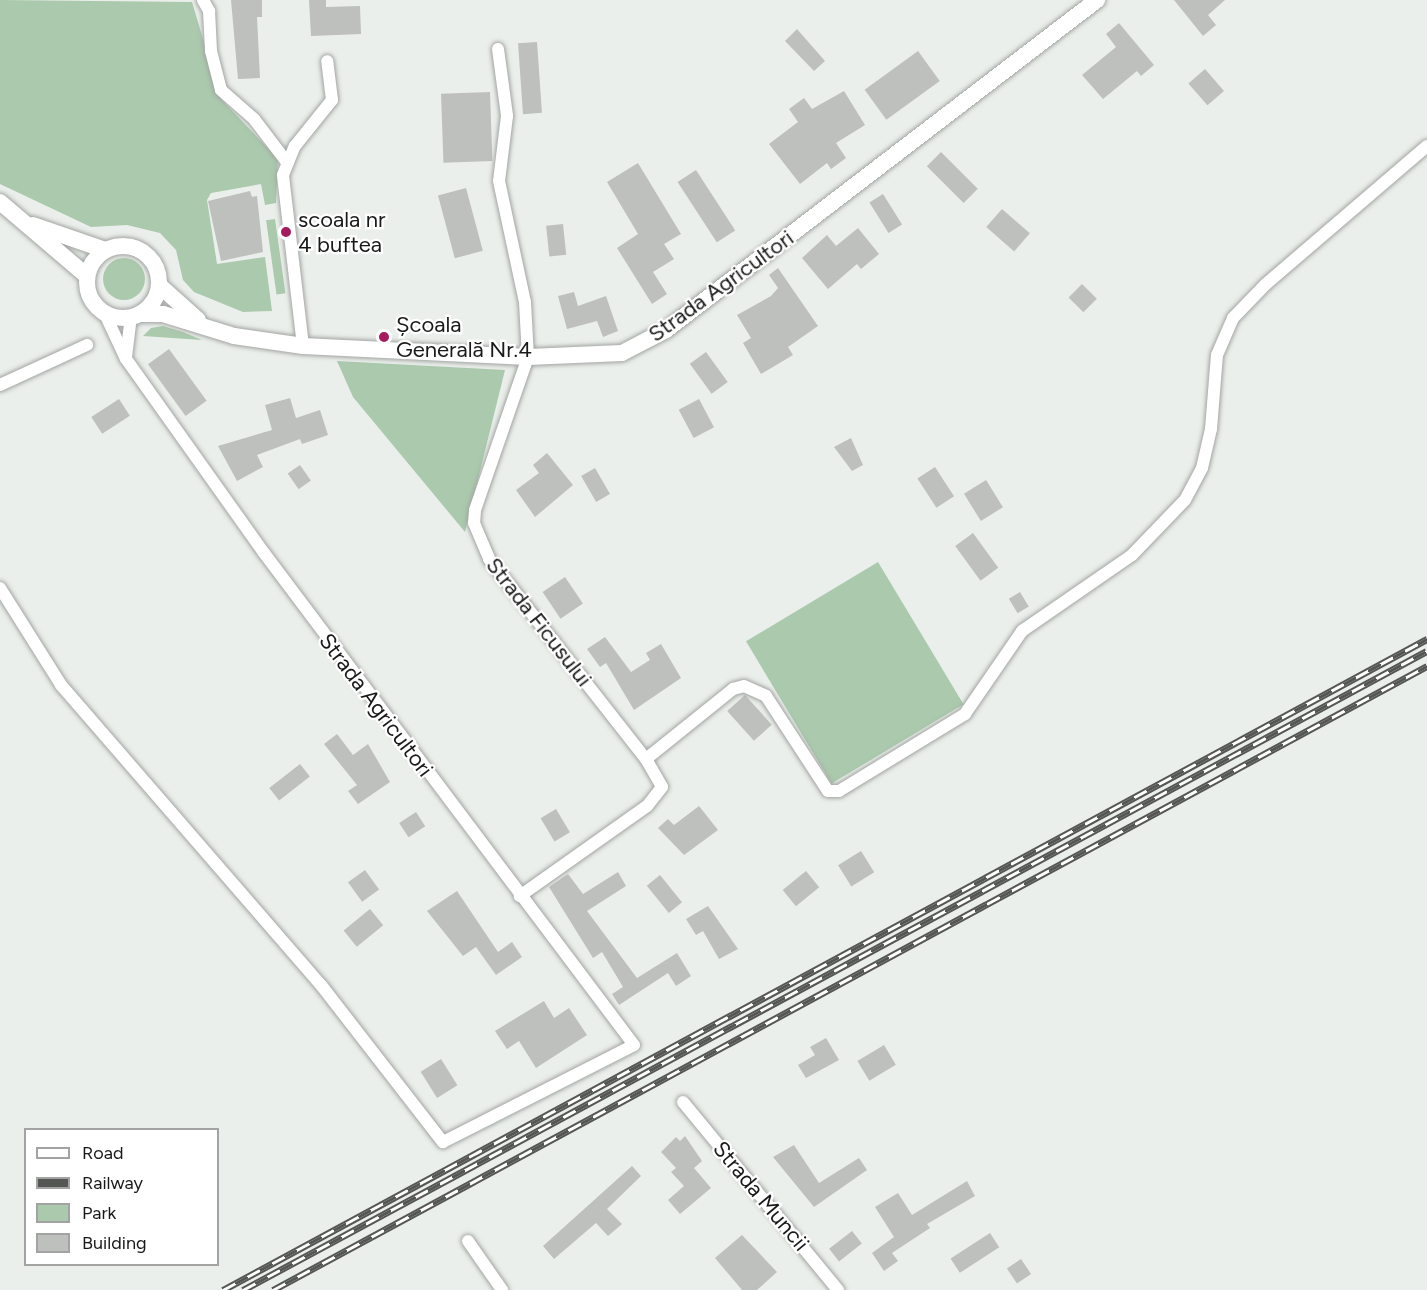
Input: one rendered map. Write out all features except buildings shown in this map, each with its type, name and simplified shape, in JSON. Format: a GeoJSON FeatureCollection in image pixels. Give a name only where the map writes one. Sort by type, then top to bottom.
{"type":"FeatureCollection","features":[{"type":"Feature","properties":{"kind":"main road","name":"Strada Agricultori"},"geometry":{"type":"LineString","coordinates":[[136,316],[201,323],[234,336],[303,346],[528,357],[609,356],[654,338],[1097,0]]}},
{"type":"Feature","properties":{"kind":"main road"},"geometry":{"type":"LineString","coordinates":[[0,202],[87,276],[90,298],[105,314],[136,316],[155,300],[160,286],[158,270],[146,253],[126,245],[105,250],[23,221]]}},
{"type":"Feature","properties":{"kind":"main road"},"geometry":{"type":"LineString","coordinates":[[87,276],[105,250]]}},
{"type":"Feature","properties":{"kind":"main road","name":"Strada Agricultori"},"geometry":{"type":"LineString","coordinates":[[160,286],[201,323]]}},
{"type":"Feature","properties":{"kind":"street"},"geometry":{"type":"LineString","coordinates":[[203,0],[210,10],[211,51],[222,90],[254,119],[286,161]]}},
{"type":"Feature","properties":{"kind":"street","name":"Strada Ficusului"},"geometry":{"type":"LineString","coordinates":[[498,49],[507,116],[500,181],[525,302],[528,357],[475,510],[478,538],[489,559],[661,781],[657,798],[520,896]]}},
{"type":"Feature","properties":{"kind":"street"},"geometry":{"type":"LineString","coordinates":[[303,346],[284,208],[286,161],[304,132],[328,108],[333,87],[327,61]]}},
{"type":"Feature","properties":{"kind":"street"},"geometry":{"type":"LineString","coordinates":[[646,759],[733,689],[744,686],[766,696],[828,791],[839,791],[965,714],[1022,631],[1132,555],[1185,500],[1202,468],[1211,429],[1217,355],[1233,318],[1427,146]]}},
{"type":"Feature","properties":{"kind":"street","name":"Strada Agricultori"},"geometry":{"type":"LineString","coordinates":[[0,588],[61,685],[321,985],[443,1142],[634,1045],[347,668],[126,358],[105,314]]}},
{"type":"Feature","properties":{"kind":"street"},"geometry":{"type":"LineString","coordinates":[[126,358],[136,316]]}},
{"type":"Feature","properties":{"kind":"street"},"geometry":{"type":"LineString","coordinates":[[0,385],[87,345]]}},
{"type":"Feature","properties":{"kind":"street","name":"Strada Muncii"},"geometry":{"type":"LineString","coordinates":[[683,1102],[838,1290]]}},
{"type":"Feature","properties":{"kind":"street"},"geometry":{"type":"LineString","coordinates":[[468,1241],[502,1290]]}},
{"type":"Feature","properties":{"kind":"green space"},"geometry":{"type":"Polygon","coordinates":[[[0,0],[192,2],[221,99],[278,159],[276,203],[265,205],[261,184],[211,193],[207,200],[217,264],[265,257],[272,311],[243,312],[194,292],[183,280],[176,250],[160,233],[127,225],[91,227],[0,184],[0,0]]]}},
{"type":"Feature","properties":{"kind":"green space"},"geometry":{"type":"Polygon","coordinates":[[[275,219],[285,293],[277,295],[266,220],[275,219]]]}},
{"type":"Feature","properties":{"kind":"green space"},"geometry":{"type":"Polygon","coordinates":[[[124,258],[132,259],[139,264],[144,271],[144,287],[139,294],[132,299],[124,300],[116,299],[109,294],[104,287],[103,279],[104,271],[109,264],[116,259],[124,258]]]}},
{"type":"Feature","properties":{"kind":"green space"},"geometry":{"type":"Polygon","coordinates":[[[163,326],[202,340],[143,336],[151,328],[163,326]]]}},
{"type":"Feature","properties":{"kind":"green space"},"geometry":{"type":"Polygon","coordinates":[[[337,361],[505,370],[465,532],[353,397],[337,361]]]}},
{"type":"Feature","properties":{"kind":"green space"},"geometry":{"type":"Polygon","coordinates":[[[878,562],[963,704],[831,784],[746,641],[878,562]]]}},
{"type":"Feature","properties":{"kind":"railway"},"geometry":{"type":"LineString","coordinates":[[223,1290],[1427,639]]}},
{"type":"Feature","properties":{"kind":"railway"},"geometry":{"type":"LineString","coordinates":[[243,1290],[1427,651]]}},
{"type":"Feature","properties":{"kind":"railway"},"geometry":{"type":"LineString","coordinates":[[273,1290],[1427,666]]}},
{"type":"Feature","properties":{"kind":"place","name":"scoala nr 4 buftea"},"geometry":{"type":"Point","coordinates":[286,232]}},
{"type":"Feature","properties":{"kind":"place","name":"Școala Generală Nr.4"},"geometry":{"type":"Point","coordinates":[384,337]}}]}
